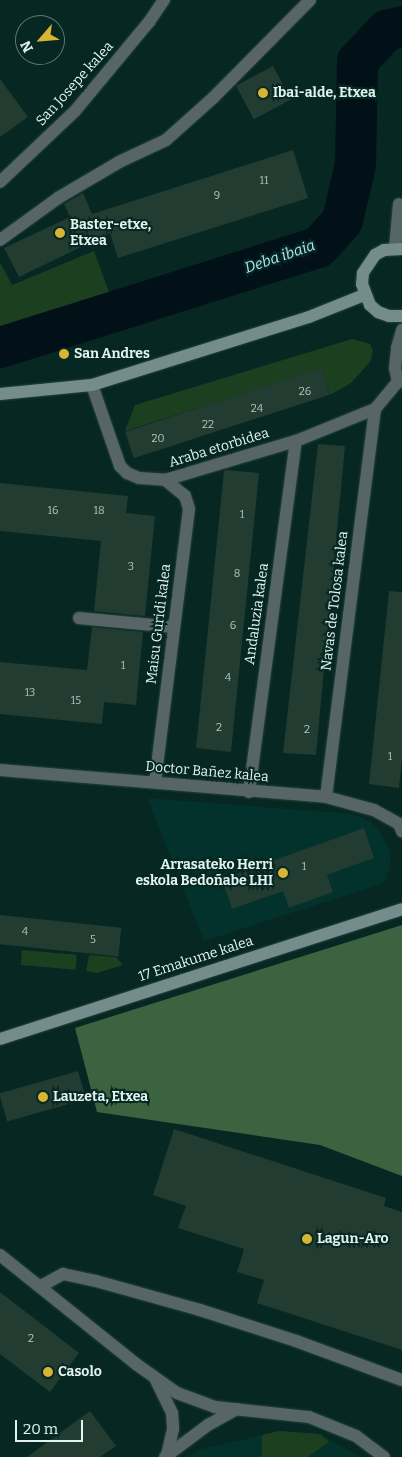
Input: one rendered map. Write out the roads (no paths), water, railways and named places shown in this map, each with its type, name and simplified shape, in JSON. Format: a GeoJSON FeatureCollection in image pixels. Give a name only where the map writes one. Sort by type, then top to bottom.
{"type":"FeatureCollection","features":[{"type":"Feature","properties":{"kind":"street","name":"San Josepe kalea"},"geometry":{"type":"LineString","coordinates":[[0,182],[74,111],[149,22],[164,0]]}},
{"type":"Feature","properties":{"kind":"street"},"geometry":{"type":"LineString","coordinates":[[0,240],[58,198],[119,162],[166,140],[213,98],[310,0]]}},
{"type":"Feature","properties":{"kind":"street"},"geometry":{"type":"LineString","coordinates":[[399,204],[399,248],[375,255],[368,263],[362,284],[364,295],[378,312],[389,316],[402,316]]}},
{"type":"Feature","properties":{"kind":"street"},"geometry":{"type":"LineString","coordinates":[[0,394],[92,385],[309,317],[364,295]]}},
{"type":"Feature","properties":{"kind":"street","name":"Araba etorbidea"},"geometry":{"type":"LineString","coordinates":[[92,385],[120,466],[127,473],[139,478],[165,480],[296,441],[375,408],[400,382],[395,368],[397,348],[402,330]]}},
{"type":"Feature","properties":{"kind":"street","name":"Navas de Tolosa kalea"},"geometry":{"type":"LineString","coordinates":[[326,797],[375,408]]}},
{"type":"Feature","properties":{"kind":"street","name":"Andaluzia kalea"},"geometry":{"type":"LineString","coordinates":[[249,792],[296,441]]}},
{"type":"Feature","properties":{"kind":"street","name":"Maisu Guridi kalea"},"geometry":{"type":"LineString","coordinates":[[155,782],[189,509],[185,496],[165,480]]}},
{"type":"Feature","properties":{"kind":"street"},"geometry":{"type":"LineString","coordinates":[[79,618],[174,627]]}},
{"type":"Feature","properties":{"kind":"street","name":"Doctor Bañez kalea"},"geometry":{"type":"LineString","coordinates":[[0,770],[326,797],[374,810],[401,824]]}},
{"type":"Feature","properties":{"kind":"street","name":"17 Emakume kalea"},"geometry":{"type":"LineString","coordinates":[[0,1039],[402,909]]}},
{"type":"Feature","properties":{"kind":"street"},"geometry":{"type":"LineString","coordinates":[[0,1255],[177,1393],[215,1407],[309,1417],[356,1436],[384,1457]]}},
{"type":"Feature","properties":{"kind":"street"},"geometry":{"type":"LineString","coordinates":[[41,1286],[63,1274],[96,1281],[200,1310],[296,1341],[402,1380]]}},
{"type":"Feature","properties":{"kind":"street"},"geometry":{"type":"LineString","coordinates":[[153,1376],[172,1413],[173,1429],[166,1456]]}},
{"type":"Feature","properties":{"kind":"street"},"geometry":{"type":"LineString","coordinates":[[166,1456],[208,1425],[237,1409]]}},
{"type":"Feature","properties":{"kind":"waterway","name":"Deba ibaia"},"geometry":{"type":"LineString","coordinates":[[0,347],[318,247],[342,220],[355,164],[357,61],[386,30],[402,26]]}},
{"type":"Feature","properties":{"kind":"place","name":"Ibai-alde, Etxea"},"geometry":{"type":"Point","coordinates":[263,93]}},
{"type":"Feature","properties":{"kind":"place","name":"Baster-etxe, Etxea"},"geometry":{"type":"Point","coordinates":[60,233]}},
{"type":"Feature","properties":{"kind":"place","name":"San Andres"},"geometry":{"type":"Point","coordinates":[64,354]}},
{"type":"Feature","properties":{"kind":"place","name":"Arrasateko Herri eskola Bedoñabe LHI"},"geometry":{"type":"Point","coordinates":[283,873]}},
{"type":"Feature","properties":{"kind":"place","name":"Lauzeta, Etxea"},"geometry":{"type":"Point","coordinates":[43,1097]}},
{"type":"Feature","properties":{"kind":"place","name":"Lagun-Aro"},"geometry":{"type":"Point","coordinates":[307,1239]}},
{"type":"Feature","properties":{"kind":"place","name":"Casolo"},"geometry":{"type":"Point","coordinates":[48,1372]}}]}
